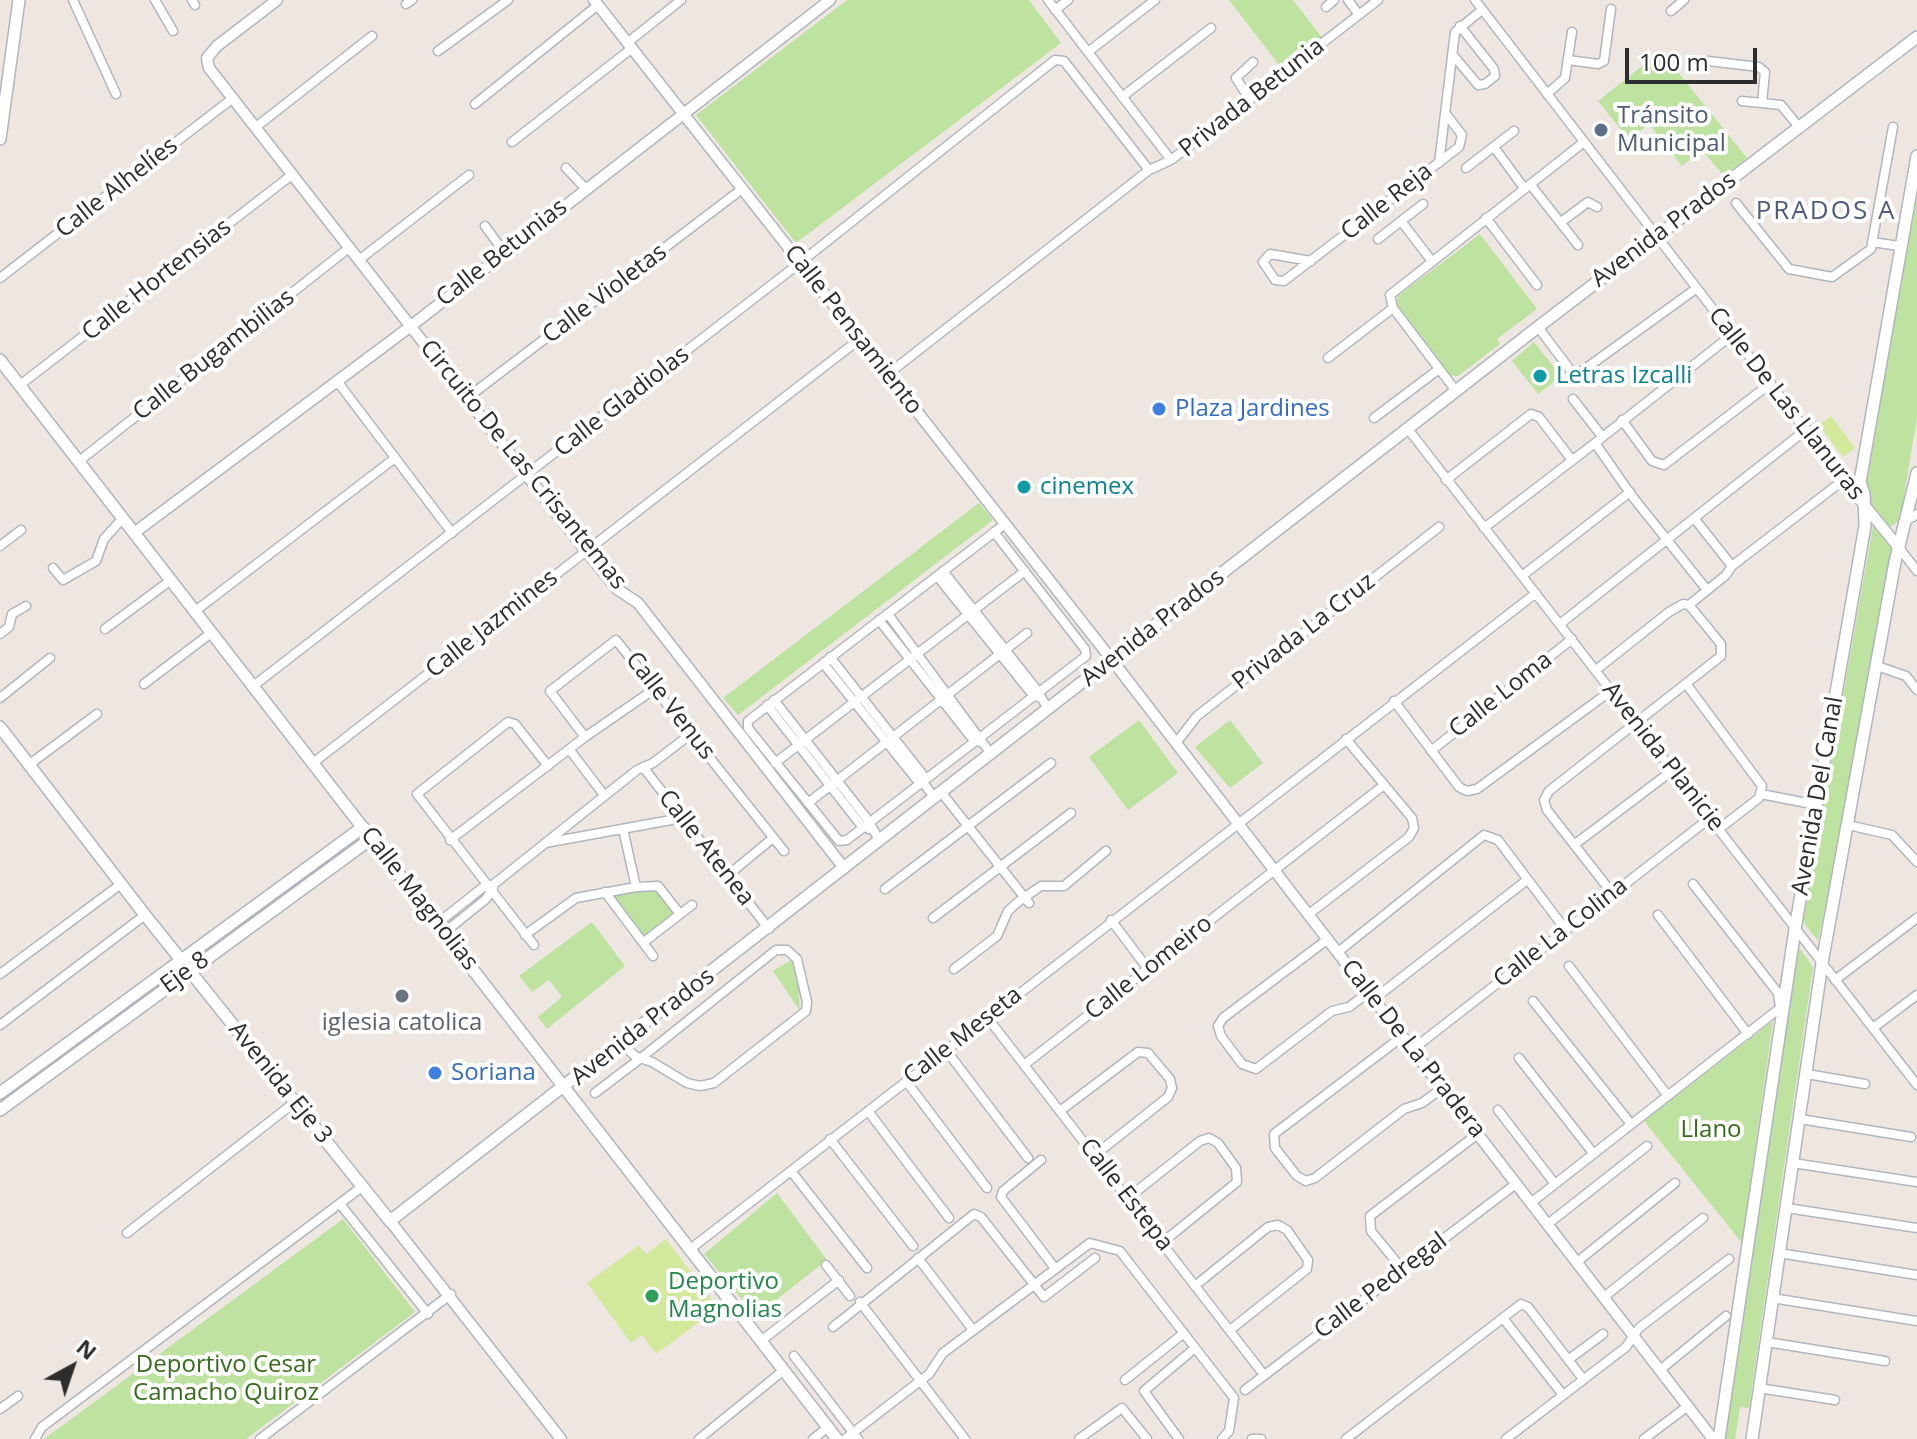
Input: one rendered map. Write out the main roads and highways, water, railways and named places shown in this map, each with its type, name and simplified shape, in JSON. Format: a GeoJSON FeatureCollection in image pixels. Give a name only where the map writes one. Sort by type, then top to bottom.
{"type":"FeatureCollection","features":[{"type":"Feature","properties":{"kind":"main road"},"geometry":{"type":"LineString","coordinates":[[0,139],[19,0]]}},
{"type":"Feature","properties":{"kind":"main road","name":"Avenida Prados"},"geometry":{"type":"LineString","coordinates":[[390,1221],[567,1087],[1538,327],[1917,37]]}},
{"type":"Feature","properties":{"kind":"main road","name":"Avenida Del Canal"},"geometry":{"type":"LineString","coordinates":[[1716,1439],[1795,929],[1865,506],[1860,482],[1917,156]]}},
{"type":"Feature","properties":{"kind":"main road","name":"Calle Magnolias"},"geometry":{"type":"LineString","coordinates":[[0,360],[567,1087],[689,1250],[837,1439]]}},
{"type":"Feature","properties":{"kind":"main road","name":"Avenida Del Canal"},"geometry":{"type":"LineString","coordinates":[[1752,1439],[1822,963],[1905,522],[1916,480]]}},
{"type":"Feature","properties":{"kind":"main road","name":"Avenida Eje 3"},"geometry":{"type":"LineString","coordinates":[[0,727],[145,915],[390,1221]]}},
{"type":"Feature","properties":{"kind":"main road","name":"Eje 8"},"geometry":{"type":"LineString","coordinates":[[0,1093],[363,827]]}},
{"type":"Feature","properties":{"kind":"main road","name":"Eje 8"},"geometry":{"type":"LineString","coordinates":[[0,1110],[372,838]]}},
{"type":"Feature","properties":{"kind":"place","name":"Tránsito Municipal"},"geometry":{"type":"Point","coordinates":[1601,130]}},
{"type":"Feature","properties":{"kind":"place","name":"Letras Izcalli"},"geometry":{"type":"Point","coordinates":[1540,376]}},
{"type":"Feature","properties":{"kind":"place","name":"Plaza Jardines"},"geometry":{"type":"Point","coordinates":[1159,409]}},
{"type":"Feature","properties":{"kind":"place","name":"cinemex"},"geometry":{"type":"Point","coordinates":[1024,487]}},
{"type":"Feature","properties":{"kind":"place","name":"iglesia catolica"},"geometry":{"type":"Point","coordinates":[402,996]}},
{"type":"Feature","properties":{"kind":"place","name":"Soriana"},"geometry":{"type":"Point","coordinates":[435,1073]}},
{"type":"Feature","properties":{"kind":"place","name":"Deportivo Magnolias"},"geometry":{"type":"Point","coordinates":[652,1296]}},
{"type":"Feature","properties":{"kind":"district","name":"PRADOS A"},"geometry":{"type":"Point","coordinates":[1826,212]}},
{"type":"Feature","properties":{"kind":"park label","name":"Llano"},"geometry":{"type":"Point","coordinates":[1711,1130]}},
{"type":"Feature","properties":{"kind":"park label","name":"Deportivo Cesar Camacho Quiroz"},"geometry":{"type":"Point","coordinates":[226,1379]}}]}
